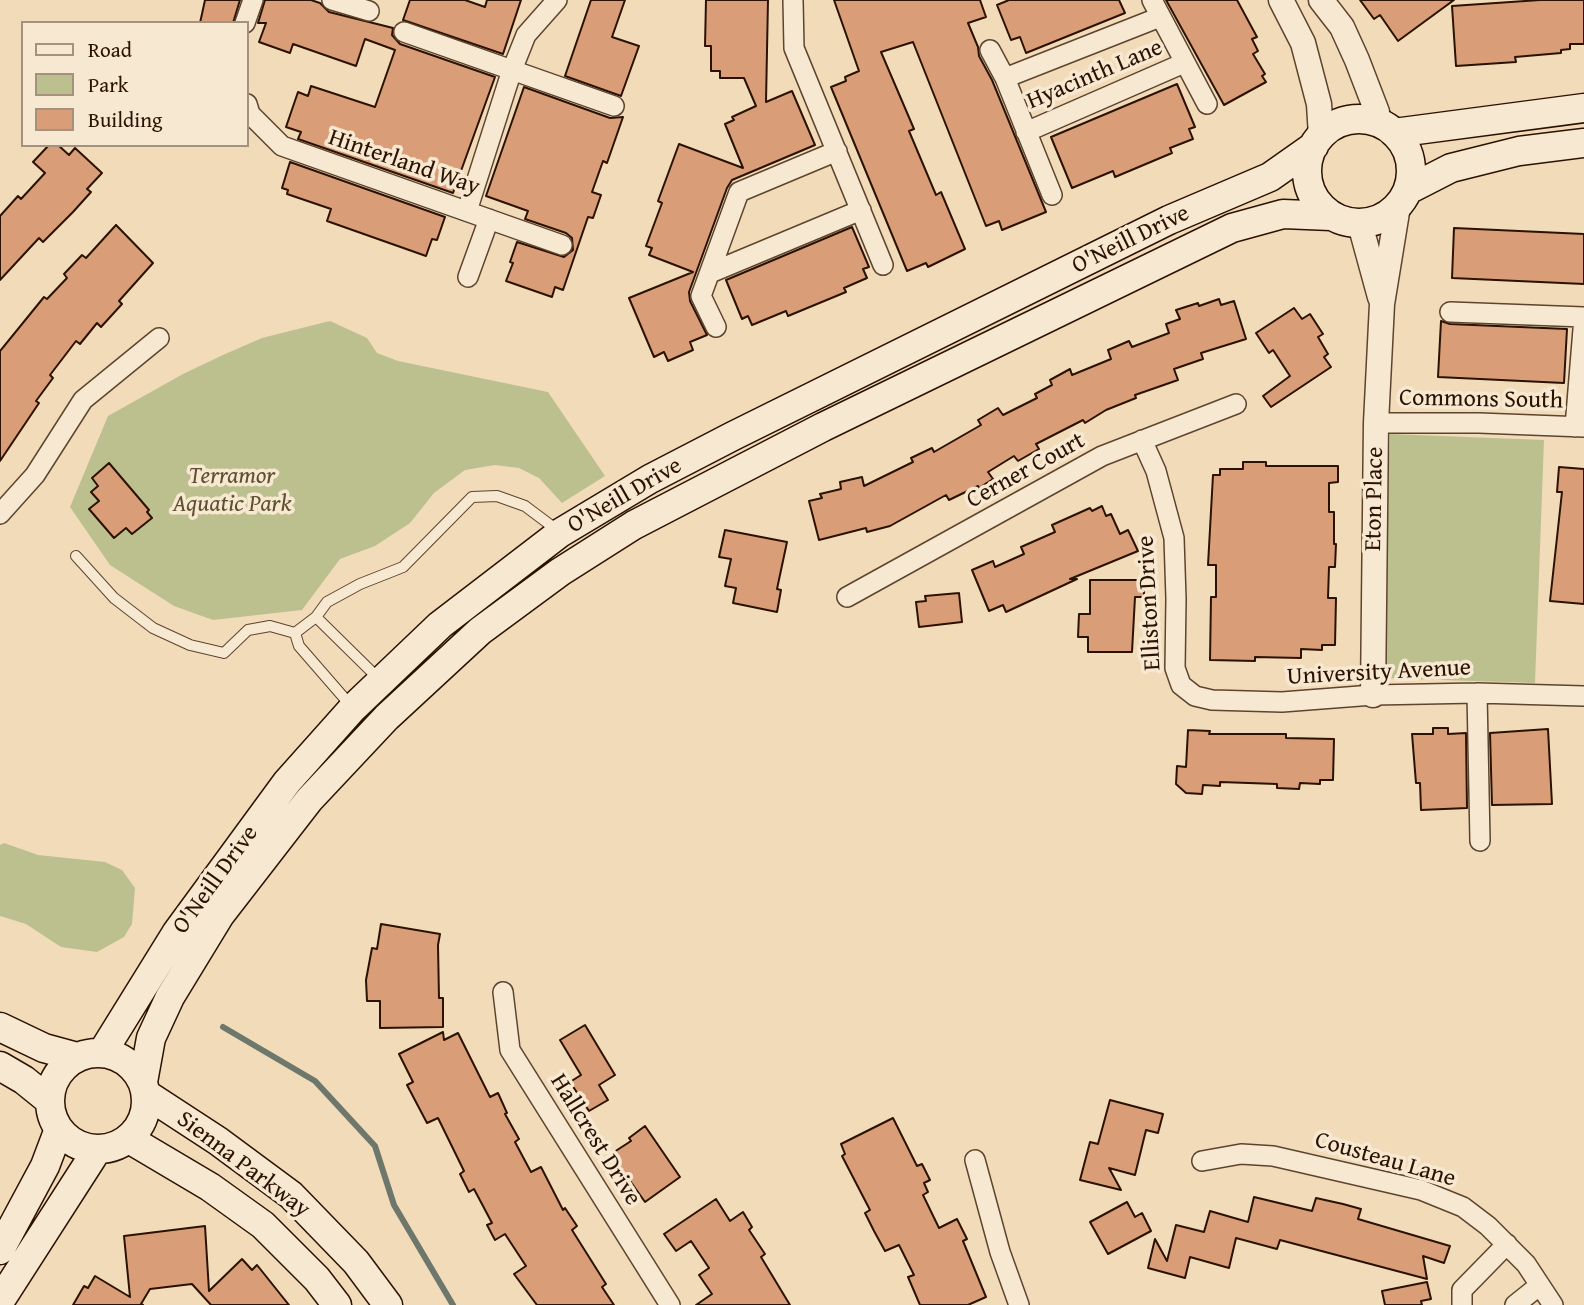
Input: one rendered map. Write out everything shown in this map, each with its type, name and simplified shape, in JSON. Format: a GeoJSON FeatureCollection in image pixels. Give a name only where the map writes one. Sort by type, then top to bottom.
{"type":"FeatureCollection","features":[{"type":"Feature","properties":{"kind":"main road","name":"O'Neill Drive"},"geometry":{"type":"LineString","coordinates":[[129,1139],[140,1126],[146,1111],[145,1088],[151,1038],[170,997],[220,915],[392,692],[440,625],[560,533],[650,479],[733,436],[1169,220],[1270,177],[1346,120],[1361,119],[1386,128],[1584,108]]}},
{"type":"Feature","properties":{"kind":"main road"},"geometry":{"type":"LineString","coordinates":[[1386,128],[1407,149],[1410,159],[1411,174],[1403,198]]}},
{"type":"Feature","properties":{"kind":"main road"},"geometry":{"type":"LineString","coordinates":[[1317,141],[1307,167],[1310,189],[1318,203],[1331,216]]}},
{"type":"Feature","properties":{"kind":"main road"},"geometry":{"type":"LineString","coordinates":[[1360,224],[1374,221],[1403,198],[1451,168],[1519,151],[1584,143]]}},
{"type":"Feature","properties":{"kind":"main road","name":"O'Neill Drive"},"geometry":{"type":"LineString","coordinates":[[50,1101],[57,1075],[90,1055],[287,782],[353,708],[392,692],[560,572],[634,525],[823,427],[1232,228],[1283,214],[1331,216],[1360,224]]}},
{"type":"Feature","properties":{"kind":"main road"},"geometry":{"type":"LineString","coordinates":[[0,1027],[44,1048],[90,1055],[116,1055],[137,1071],[145,1088]]}},
{"type":"Feature","properties":{"kind":"main road"},"geometry":{"type":"LineString","coordinates":[[0,1066],[24,1080],[50,1101],[52,1116],[69,1140],[82,1147],[97,1150],[109,1149],[129,1139]]}},
{"type":"Feature","properties":{"kind":"main road","name":"Sienna Parkway"},"geometry":{"type":"LineString","coordinates":[[145,1088],[290,1195],[339,1243],[388,1305]]}},
{"type":"Feature","properties":{"kind":"main road"},"geometry":{"type":"LineString","coordinates":[[0,1250],[45,1166],[59,1129]]}},
{"type":"Feature","properties":{"kind":"main road","name":"Sienna Parkway"},"geometry":{"type":"LineString","coordinates":[[129,1139],[210,1186],[263,1225],[317,1279],[337,1305]]}},
{"type":"Feature","properties":{"kind":"main road"},"geometry":{"type":"LineString","coordinates":[[0,1301],[97,1150]]}},
{"type":"Feature","properties":{"kind":"street"},"geometry":{"type":"LineString","coordinates":[[246,21],[253,0]]}},
{"type":"Feature","properties":{"kind":"street"},"geometry":{"type":"LineString","coordinates":[[332,0],[369,11]]}},
{"type":"Feature","properties":{"kind":"street"},"geometry":{"type":"LineString","coordinates":[[467,211],[512,70],[526,35],[557,0]]}},
{"type":"Feature","properties":{"kind":"street"},"geometry":{"type":"LineString","coordinates":[[1281,0],[1303,43],[1319,104],[1317,141]]}},
{"type":"Feature","properties":{"kind":"street"},"geometry":{"type":"LineString","coordinates":[[1321,0],[1342,27],[1386,128]]}},
{"type":"Feature","properties":{"kind":"street"},"geometry":{"type":"LineString","coordinates":[[795,1],[794,48],[883,265]]}},
{"type":"Feature","properties":{"kind":"street"},"geometry":{"type":"LineString","coordinates":[[1005,78],[1156,8],[1208,104]]}},
{"type":"Feature","properties":{"kind":"street"},"geometry":{"type":"LineString","coordinates":[[404,32],[614,106]]}},
{"type":"Feature","properties":{"kind":"street"},"geometry":{"type":"LineString","coordinates":[[990,50],[1005,78],[1052,195]]}},
{"type":"Feature","properties":{"kind":"street","name":"Hyacinth Lane"},"geometry":{"type":"LineString","coordinates":[[1026,132],[1184,63]]}},
{"type":"Feature","properties":{"kind":"street","name":"Hinterland Way"},"geometry":{"type":"LineString","coordinates":[[248,107],[250,114],[282,146],[562,245]]}},
{"type":"Feature","properties":{"kind":"street"},"geometry":{"type":"LineString","coordinates":[[716,327],[701,296],[739,192],[837,151]]}},
{"type":"Feature","properties":{"kind":"street","name":"Eton Place"},"geometry":{"type":"LineString","coordinates":[[1373,695],[1376,423],[1382,304],[1403,198]]}},
{"type":"Feature","properties":{"kind":"street"},"geometry":{"type":"LineString","coordinates":[[710,273],[861,210]]}},
{"type":"Feature","properties":{"kind":"street"},"geometry":{"type":"LineString","coordinates":[[468,278],[489,219]]}},
{"type":"Feature","properties":{"kind":"street","name":"Eton Place"},"geometry":{"type":"LineString","coordinates":[[1360,224],[1382,304]]}},
{"type":"Feature","properties":{"kind":"street"},"geometry":{"type":"LineString","coordinates":[[1450,312],[1584,317],[1580,427]]}},
{"type":"Feature","properties":{"kind":"street"},"geometry":{"type":"LineString","coordinates":[[0,514],[35,475],[83,400],[159,338]]}},
{"type":"Feature","properties":{"kind":"street","name":"Cerner Court"},"geometry":{"type":"LineString","coordinates":[[847,597],[1102,456],[1236,404]]}},
{"type":"Feature","properties":{"kind":"street","name":"Commons South"},"geometry":{"type":"LineString","coordinates":[[1376,423],[1580,427]]}},
{"type":"Feature","properties":{"kind":"street","name":"Elliston Drive"},"geometry":{"type":"LineString","coordinates":[[1142,440],[1156,471],[1174,538],[1177,599],[1175,668],[1181,685]]}},
{"type":"Feature","properties":{"kind":"street","name":"University Avenue"},"geometry":{"type":"LineString","coordinates":[[1181,685],[1195,696],[1212,700],[1282,702],[1373,695],[1477,693],[1584,696]]}},
{"type":"Feature","properties":{"kind":"street"},"geometry":{"type":"LineString","coordinates":[[1477,693],[1480,841]]}},
{"type":"Feature","properties":{"kind":"street","name":"Hallcrest Drive"},"geometry":{"type":"LineString","coordinates":[[503,992],[510,1050],[670,1305]]}},
{"type":"Feature","properties":{"kind":"street","name":"Cousteau Lane"},"geometry":{"type":"LineString","coordinates":[[1202,1161],[1241,1154],[1273,1156],[1421,1190],[1463,1207],[1488,1226],[1526,1264],[1553,1305]]}},
{"type":"Feature","properties":{"kind":"street"},"geometry":{"type":"LineString","coordinates":[[975,1160],[1000,1252],[1019,1305]]}},
{"type":"Feature","properties":{"kind":"street"},"geometry":{"type":"LineString","coordinates":[[1462,1305],[1462,1290],[1507,1244]]}},
{"type":"Feature","properties":{"kind":"street"},"geometry":{"type":"LineString","coordinates":[[1515,1305],[1540,1285]]}},
{"type":"Feature","properties":{"kind":"lane"},"geometry":{"type":"LineString","coordinates":[[295,633],[316,617],[327,602],[360,584],[403,567],[472,497],[497,496],[525,506],[560,533]]}},
{"type":"Feature","properties":{"kind":"lane"},"geometry":{"type":"LineString","coordinates":[[76,556],[114,598],[143,621],[190,645],[224,653],[248,630],[270,626],[295,633]]}},
{"type":"Feature","properties":{"kind":"lane"},"geometry":{"type":"LineString","coordinates":[[316,617],[392,692]]}},
{"type":"Feature","properties":{"kind":"lane"},"geometry":{"type":"LineString","coordinates":[[295,633],[299,646],[353,708]]}},
{"type":"Feature","properties":{"kind":"green space","name":"Terramor Aquatic Park"},"geometry":{"type":"Polygon","coordinates":[[[330,321],[367,338],[377,353],[398,361],[548,392],[605,476],[562,503],[539,478],[519,468],[495,465],[465,470],[434,493],[410,523],[375,546],[340,559],[302,610],[213,620],[174,606],[110,565],[70,507],[108,416],[183,374],[262,338],[330,321]]]}},
{"type":"Feature","properties":{"kind":"green space"},"geometry":{"type":"Polygon","coordinates":[[[1390,434],[1544,440],[1535,683],[1381,678],[1390,434]]]}},
{"type":"Feature","properties":{"kind":"green space"},"geometry":{"type":"Polygon","coordinates":[[[4,843],[38,855],[105,862],[122,870],[135,888],[132,924],[124,937],[97,952],[61,947],[26,924],[0,916],[0,845],[4,843]]]}},
{"type":"Feature","properties":{"kind":"building"},"geometry":{"type":"Polygon","coordinates":[[[205,0],[240,0],[234,21],[200,21],[205,0]]]}},
{"type":"Feature","properties":{"kind":"building"},"geometry":{"type":"Polygon","coordinates":[[[265,0],[311,0],[320,3],[329,12],[393,28],[392,35],[400,44],[495,77],[453,193],[298,139],[301,132],[286,127],[298,92],[308,96],[311,86],[375,107],[395,50],[365,39],[356,66],[293,44],[290,53],[259,42],[266,23],[258,23],[265,0]]]}},
{"type":"Feature","properties":{"kind":"building"},"geometry":{"type":"Polygon","coordinates":[[[410,0],[465,0],[485,7],[487,0],[521,0],[503,54],[403,20],[410,0]]]}},
{"type":"Feature","properties":{"kind":"building"},"geometry":{"type":"Polygon","coordinates":[[[591,0],[625,0],[612,37],[639,46],[621,96],[565,76],[591,0]]]}},
{"type":"Feature","properties":{"kind":"building"},"geometry":{"type":"Polygon","coordinates":[[[706,0],[768,0],[766,102],[792,91],[815,145],[732,180],[689,292],[690,301],[707,335],[690,342],[693,350],[668,361],[664,352],[654,357],[629,298],[693,272],[649,255],[652,248],[646,246],[662,203],[658,201],[679,144],[743,168],[725,124],[734,120],[732,117],[756,106],[744,78],[720,78],[720,71],[711,71],[711,46],[705,46],[706,0]]]}},
{"type":"Feature","properties":{"kind":"building"},"geometry":{"type":"Polygon","coordinates":[[[834,0],[980,0],[986,17],[968,23],[979,56],[992,80],[1046,212],[1002,230],[999,221],[986,226],[913,42],[881,52],[914,129],[909,131],[936,195],[941,192],[965,249],[928,267],[926,263],[907,271],[831,87],[846,81],[845,77],[859,71],[834,0]]]}},
{"type":"Feature","properties":{"kind":"building"},"geometry":{"type":"Polygon","coordinates":[[[1009,0],[1119,0],[1125,13],[1026,53],[1020,37],[1011,40],[997,5],[1009,0]]]}},
{"type":"Feature","properties":{"kind":"building"},"geometry":{"type":"Polygon","coordinates":[[[1166,0],[1237,0],[1257,37],[1252,39],[1258,51],[1253,54],[1265,74],[1262,76],[1266,82],[1224,105],[1166,0]]]}},
{"type":"Feature","properties":{"kind":"building"},"geometry":{"type":"Polygon","coordinates":[[[1360,0],[1454,0],[1398,41],[1380,15],[1374,19],[1360,0]]]}},
{"type":"Feature","properties":{"kind":"building"},"geometry":{"type":"Polygon","coordinates":[[[1584,0],[1584,44],[1570,44],[1570,49],[1561,50],[1561,53],[1515,57],[1516,62],[1456,66],[1452,6],[1584,0]]]}},
{"type":"Feature","properties":{"kind":"building"},"geometry":{"type":"Polygon","coordinates":[[[1177,84],[1195,127],[1189,129],[1193,139],[1170,148],[1172,153],[1115,177],[1113,171],[1072,188],[1051,137],[1177,84]]]}},
{"type":"Feature","properties":{"kind":"building"},"geometry":{"type":"Polygon","coordinates":[[[524,87],[610,118],[623,117],[607,163],[603,161],[592,192],[601,195],[593,218],[588,217],[563,290],[555,287],[552,297],[506,281],[513,263],[510,262],[517,242],[564,257],[573,250],[572,238],[566,233],[525,219],[528,211],[486,196],[524,87]]]}},
{"type":"Feature","properties":{"kind":"building"},"geometry":{"type":"Polygon","coordinates":[[[47,147],[60,147],[69,155],[75,148],[102,173],[87,189],[91,192],[73,212],[43,242],[39,238],[0,280],[0,216],[18,196],[21,199],[45,173],[33,162],[47,147]]]}},
{"type":"Feature","properties":{"kind":"building"},"geometry":{"type":"Polygon","coordinates":[[[290,162],[445,217],[437,240],[432,239],[426,256],[327,221],[331,209],[287,194],[288,190],[282,188],[290,162]]]}},
{"type":"Feature","properties":{"kind":"building"},"geometry":{"type":"Polygon","coordinates":[[[116,225],[153,263],[119,301],[122,304],[101,327],[97,323],[80,344],[76,341],[50,375],[53,378],[36,401],[39,403],[0,461],[0,351],[44,297],[47,299],[67,278],[64,274],[82,255],[86,258],[116,225]]]}},
{"type":"Feature","properties":{"kind":"building"},"geometry":{"type":"Polygon","coordinates":[[[852,227],[869,267],[863,269],[867,278],[844,288],[846,292],[788,316],[786,311],[752,325],[748,316],[742,319],[726,280],[852,227]]]}},
{"type":"Feature","properties":{"kind":"building"},"geometry":{"type":"Polygon","coordinates":[[[1454,228],[1584,234],[1584,284],[1452,278],[1454,228]]]}},
{"type":"Feature","properties":{"kind":"building"},"geometry":{"type":"Polygon","coordinates":[[[1219,299],[1221,305],[1234,301],[1246,339],[1201,353],[1203,359],[1174,369],[1178,380],[1135,395],[1136,398],[1106,410],[1085,423],[1083,420],[1036,444],[1039,449],[1018,461],[1014,456],[988,472],[993,479],[979,488],[978,486],[949,500],[946,495],[890,526],[867,532],[866,528],[819,540],[809,501],[822,498],[820,494],[841,489],[840,482],[862,477],[864,486],[913,462],[911,458],[932,448],[934,452],[981,425],[978,420],[998,408],[1003,415],[1037,398],[1035,394],[1052,385],[1050,380],[1070,369],[1072,375],[1111,359],[1108,350],[1129,341],[1132,347],[1169,333],[1166,324],[1180,319],[1176,310],[1219,299]]]}},
{"type":"Feature","properties":{"kind":"building"},"geometry":{"type":"Polygon","coordinates":[[[1294,308],[1302,319],[1310,314],[1323,334],[1318,337],[1328,354],[1324,357],[1331,367],[1271,407],[1263,396],[1290,376],[1273,350],[1269,353],[1256,333],[1294,308]]]}},
{"type":"Feature","properties":{"kind":"building"},"geometry":{"type":"Polygon","coordinates":[[[1441,321],[1450,324],[1567,329],[1564,383],[1438,377],[1441,321]]]}},
{"type":"Feature","properties":{"kind":"building"},"geometry":{"type":"Polygon","coordinates":[[[1243,462],[1266,462],[1266,466],[1338,466],[1338,482],[1329,483],[1329,512],[1334,512],[1336,544],[1335,567],[1329,567],[1328,598],[1336,598],[1335,645],[1322,645],[1322,650],[1301,649],[1301,658],[1210,660],[1211,597],[1216,597],[1216,565],[1208,565],[1213,475],[1220,475],[1220,469],[1243,469],[1243,462]]]}},
{"type":"Feature","properties":{"kind":"building"},"geometry":{"type":"Polygon","coordinates":[[[109,463],[149,510],[147,512],[152,518],[132,534],[126,528],[114,538],[89,509],[99,501],[91,492],[98,486],[92,478],[109,463]]]}},
{"type":"Feature","properties":{"kind":"building"},"geometry":{"type":"Polygon","coordinates":[[[1559,467],[1584,469],[1584,604],[1550,601],[1562,492],[1557,492],[1559,467]]]}},
{"type":"Feature","properties":{"kind":"building"},"geometry":{"type":"Polygon","coordinates":[[[1102,506],[1106,516],[1111,514],[1120,534],[1128,530],[1138,551],[1070,579],[1077,579],[1006,612],[1003,605],[989,611],[972,570],[993,561],[995,567],[1024,554],[1021,547],[1055,532],[1052,525],[1090,508],[1092,511],[1102,506]]]}},
{"type":"Feature","properties":{"kind":"building"},"geometry":{"type":"Polygon","coordinates":[[[725,530],[787,542],[777,589],[781,590],[777,612],[733,603],[736,588],[725,586],[731,559],[719,557],[725,530]]]}},
{"type":"Feature","properties":{"kind":"building"},"geometry":{"type":"Polygon","coordinates":[[[1090,580],[1144,580],[1144,597],[1135,597],[1132,652],[1088,652],[1088,637],[1078,637],[1079,614],[1090,614],[1090,580]]]}},
{"type":"Feature","properties":{"kind":"building"},"geometry":{"type":"Polygon","coordinates":[[[959,593],[962,622],[919,627],[916,602],[926,601],[925,596],[959,593]]]}},
{"type":"Feature","properties":{"kind":"building"},"geometry":{"type":"Polygon","coordinates":[[[1433,728],[1448,728],[1448,734],[1466,733],[1467,808],[1421,810],[1420,783],[1416,783],[1412,734],[1433,734],[1433,728]]]}},
{"type":"Feature","properties":{"kind":"building"},"geometry":{"type":"Polygon","coordinates":[[[1548,729],[1552,804],[1492,805],[1490,733],[1548,729]]]}},
{"type":"Feature","properties":{"kind":"building"},"geometry":{"type":"Polygon","coordinates":[[[1188,730],[1210,731],[1209,734],[1286,734],[1286,738],[1334,739],[1333,780],[1320,780],[1320,784],[1300,783],[1299,789],[1277,788],[1277,784],[1220,782],[1220,786],[1203,785],[1202,794],[1186,793],[1176,784],[1177,766],[1186,767],[1188,730]]]}},
{"type":"Feature","properties":{"kind":"building"},"geometry":{"type":"Polygon","coordinates":[[[381,924],[440,934],[439,998],[443,998],[443,1027],[380,1028],[380,1001],[367,1001],[366,980],[372,948],[377,949],[381,924]]]}},
{"type":"Feature","properties":{"kind":"building"},"geometry":{"type":"Polygon","coordinates":[[[585,1025],[615,1075],[599,1085],[608,1100],[589,1111],[570,1082],[581,1075],[560,1040],[585,1025]]]}},
{"type":"Feature","properties":{"kind":"building"},"geometry":{"type":"Polygon","coordinates":[[[443,1032],[444,1040],[458,1033],[490,1097],[498,1093],[507,1113],[505,1114],[519,1139],[515,1142],[531,1172],[541,1167],[563,1210],[565,1208],[577,1226],[572,1230],[606,1284],[602,1287],[614,1305],[537,1305],[514,1274],[526,1266],[505,1234],[495,1240],[487,1225],[492,1223],[474,1189],[469,1192],[460,1174],[464,1171],[438,1118],[427,1123],[407,1085],[413,1082],[399,1054],[443,1032]]]}},
{"type":"Feature","properties":{"kind":"building"},"geometry":{"type":"Polygon","coordinates":[[[1110,1100],[1163,1114],[1158,1133],[1146,1130],[1135,1175],[1109,1168],[1121,1190],[1080,1180],[1090,1142],[1098,1144],[1110,1100]]]}},
{"type":"Feature","properties":{"kind":"building"},"geometry":{"type":"Polygon","coordinates":[[[893,1118],[917,1166],[922,1164],[930,1180],[924,1183],[928,1192],[923,1195],[939,1228],[957,1219],[967,1239],[963,1241],[986,1297],[968,1305],[920,1305],[908,1277],[914,1275],[899,1245],[885,1251],[874,1231],[865,1213],[870,1210],[842,1156],[845,1154],[841,1144],[893,1118]]]}},
{"type":"Feature","properties":{"kind":"building"},"geometry":{"type":"Polygon","coordinates":[[[645,1126],[680,1177],[645,1202],[611,1154],[631,1141],[629,1138],[645,1126]]]}},
{"type":"Feature","properties":{"kind":"building"},"geometry":{"type":"Polygon","coordinates":[[[1254,1197],[1312,1211],[1316,1198],[1343,1204],[1361,1209],[1358,1219],[1450,1246],[1444,1263],[1423,1256],[1427,1279],[1280,1240],[1277,1249],[1236,1238],[1229,1268],[1190,1257],[1185,1278],[1148,1268],[1155,1239],[1167,1261],[1176,1225],[1204,1232],[1210,1211],[1248,1222],[1254,1197]]]}},
{"type":"Feature","properties":{"kind":"building"},"geometry":{"type":"Polygon","coordinates":[[[716,1199],[730,1221],[743,1212],[752,1227],[749,1230],[765,1254],[761,1257],[790,1305],[696,1305],[712,1294],[699,1275],[709,1268],[691,1241],[676,1251],[664,1234],[716,1199]]]}},
{"type":"Feature","properties":{"kind":"building"},"geometry":{"type":"Polygon","coordinates":[[[1127,1202],[1135,1217],[1142,1213],[1151,1231],[1108,1254],[1090,1222],[1127,1202]]]}},
{"type":"Feature","properties":{"kind":"building"},"geometry":{"type":"Polygon","coordinates":[[[205,1226],[209,1291],[242,1259],[252,1270],[257,1265],[289,1305],[211,1305],[192,1284],[150,1289],[141,1304],[143,1305],[73,1305],[84,1286],[88,1288],[95,1276],[130,1297],[124,1236],[205,1226]]]}},
{"type":"Feature","properties":{"kind":"building"},"geometry":{"type":"Polygon","coordinates":[[[1427,1282],[1431,1299],[1421,1301],[1422,1305],[1385,1305],[1382,1291],[1427,1282]]]}},
{"type":"Feature","properties":{"kind":"waterway"},"geometry":{"type":"LineString","coordinates":[[223,1027],[315,1081],[375,1146],[394,1205],[453,1305]]}}]}
